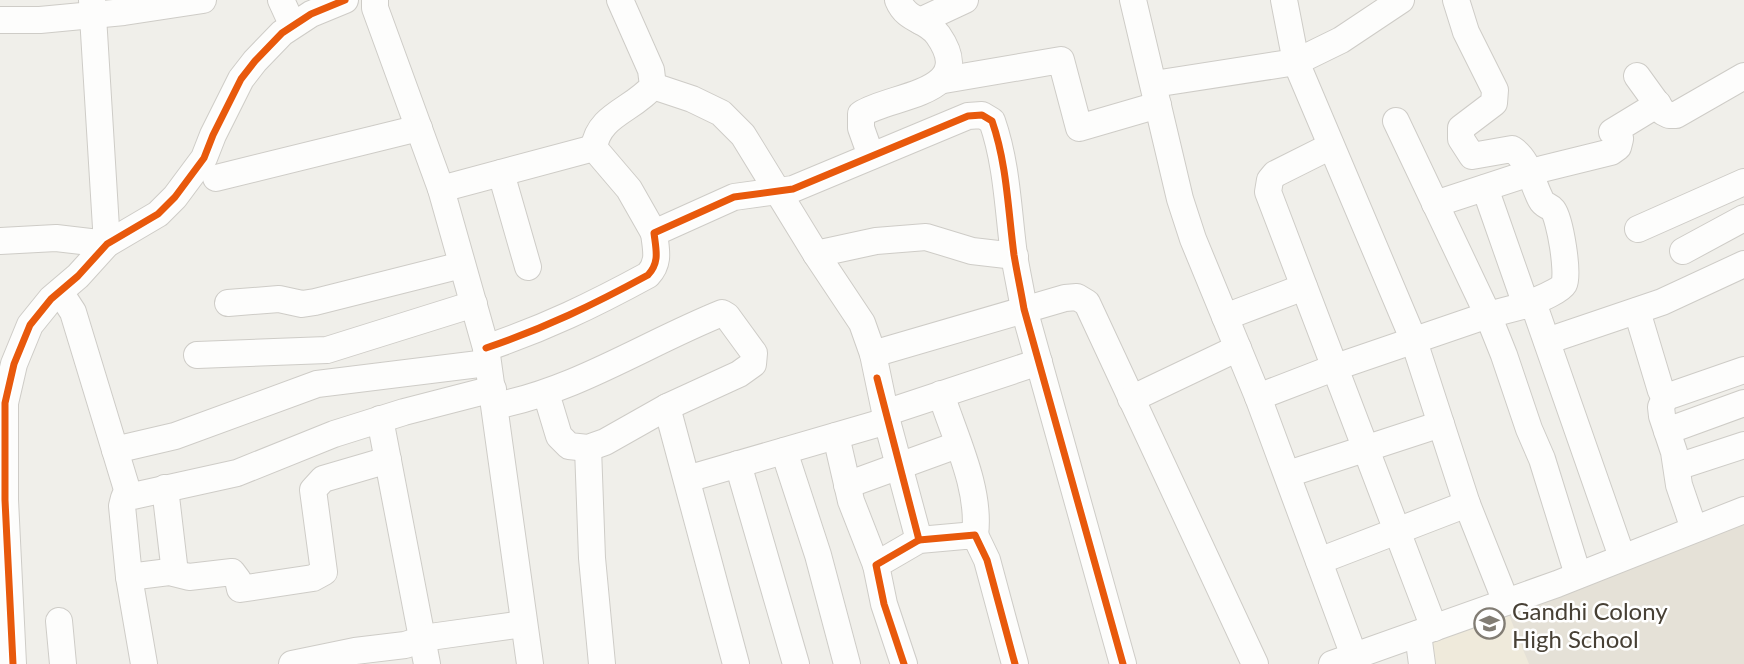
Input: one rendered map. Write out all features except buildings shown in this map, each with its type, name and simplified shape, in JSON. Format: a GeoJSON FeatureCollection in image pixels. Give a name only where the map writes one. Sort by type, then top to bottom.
{"type":"FeatureCollection","features":[{"type":"Feature","properties":{"kind":"street"},"geometry":{"type":"LineString","coordinates":[[0,20],[40,20],[92,7],[124,12],[203,0]]}},
{"type":"Feature","properties":{"kind":"street"},"geometry":{"type":"LineString","coordinates":[[281,0],[292,24]]}},
{"type":"Feature","properties":{"kind":"street"},"geometry":{"type":"LineString","coordinates":[[13,664],[4,536],[2,464],[5,377],[30,325],[51,299],[78,276],[107,244],[158,214],[175,197],[204,158],[241,79],[255,61],[292,24],[345,0]]}},
{"type":"Feature","properties":{"kind":"street"},"geometry":{"type":"LineString","coordinates":[[375,0],[375,8],[441,189],[474,304],[494,397],[530,664]]}},
{"type":"Feature","properties":{"kind":"street"},"geometry":{"type":"LineString","coordinates":[[115,450],[175,436],[317,384],[486,356],[583,310],[648,275],[655,268],[657,259],[654,233],[629,189],[594,148],[595,133],[606,122],[643,98],[653,86],[651,70],[620,0]]}},
{"type":"Feature","properties":{"kind":"street"},"geometry":{"type":"LineString","coordinates":[[898,0],[908,16],[920,21],[938,35],[948,57],[949,68],[944,80]]}},
{"type":"Feature","properties":{"kind":"street"},"geometry":{"type":"LineString","coordinates":[[920,21],[965,0]]}},
{"type":"Feature","properties":{"kind":"street"},"geometry":{"type":"LineString","coordinates":[[1133,0],[1180,199],[1288,474],[1319,561],[1343,660],[1578,575],[1744,510]]}},
{"type":"Feature","properties":{"kind":"street"},"geometry":{"type":"LineString","coordinates":[[1284,0],[1296,62],[1414,341],[1467,504],[1506,601]]}},
{"type":"Feature","properties":{"kind":"street"},"geometry":{"type":"LineString","coordinates":[[871,156],[861,128],[861,114],[932,88],[944,80],[1061,60],[1079,128],[1156,95],[1296,62],[1341,40],[1401,0]]}},
{"type":"Feature","properties":{"kind":"street"},"geometry":{"type":"LineString","coordinates":[[1258,397],[1488,315],[1526,305],[1565,283],[1561,235],[1553,210],[1541,201],[1521,155],[1512,149],[1472,156],[1461,139],[1461,128],[1494,103],[1496,90],[1466,33],[1456,0]]}},
{"type":"Feature","properties":{"kind":"street"},"geometry":{"type":"LineString","coordinates":[[92,7],[107,244]]}},
{"type":"Feature","properties":{"kind":"street"},"geometry":{"type":"LineString","coordinates":[[1637,76],[1663,112],[1669,115],[1676,115],[1740,85]]}},
{"type":"Feature","properties":{"kind":"street"},"geometry":{"type":"LineString","coordinates":[[653,86],[692,99],[720,113],[743,135],[862,323],[873,354],[886,417],[919,541]]}},
{"type":"Feature","properties":{"kind":"street"},"geometry":{"type":"LineString","coordinates":[[1435,204],[1530,173],[1611,152],[1618,147],[1620,139],[1612,132],[1658,104]]}},
{"type":"Feature","properties":{"kind":"street"},"geometry":{"type":"LineString","coordinates":[[654,233],[734,197],[793,189],[968,116],[982,115],[992,121],[1004,163],[1024,309],[1123,664]]}},
{"type":"Feature","properties":{"kind":"street"},"geometry":{"type":"LineString","coordinates":[[1396,121],[1488,315],[1542,459],[1578,575]]}},
{"type":"Feature","properties":{"kind":"street"},"geometry":{"type":"LineString","coordinates":[[216,178],[419,128]]}},
{"type":"Feature","properties":{"kind":"street"},"geometry":{"type":"LineString","coordinates":[[1331,146],[1275,174],[1270,180],[1268,192],[1397,531],[1426,631],[1422,664]]}},
{"type":"Feature","properties":{"kind":"street"},"geometry":{"type":"LineString","coordinates":[[441,189],[594,148]]}},
{"type":"Feature","properties":{"kind":"street"},"geometry":{"type":"LineString","coordinates":[[501,173],[528,267]]}},
{"type":"Feature","properties":{"kind":"street"},"geometry":{"type":"LineString","coordinates":[[1638,229],[1744,182]]}},
{"type":"Feature","properties":{"kind":"street"},"geometry":{"type":"LineString","coordinates":[[1485,188],[1526,305]]}},
{"type":"Feature","properties":{"kind":"street"},"geometry":{"type":"LineString","coordinates":[[1683,251],[1744,218]]}},
{"type":"Feature","properties":{"kind":"street"},"geometry":{"type":"LineString","coordinates":[[816,254],[911,236],[938,240],[987,254],[1015,256]]}},
{"type":"Feature","properties":{"kind":"street"},"geometry":{"type":"LineString","coordinates":[[0,241],[56,237],[107,244]]}},
{"type":"Feature","properties":{"kind":"street"},"geometry":{"type":"LineString","coordinates":[[1547,341],[1637,311],[1706,284],[1744,264]]}},
{"type":"Feature","properties":{"kind":"street"},"geometry":{"type":"LineString","coordinates":[[228,303],[279,299],[302,304],[315,302],[462,265]]}},
{"type":"Feature","properties":{"kind":"street"},"geometry":{"type":"LineString","coordinates":[[1226,317],[1304,287]]}},
{"type":"Feature","properties":{"kind":"street"},"geometry":{"type":"LineString","coordinates":[[60,292],[73,312],[129,496]]}},
{"type":"Feature","properties":{"kind":"street"},"geometry":{"type":"LineString","coordinates":[[873,354],[1065,298],[1077,297],[1087,303],[1255,664]]}},
{"type":"Feature","properties":{"kind":"street"},"geometry":{"type":"LineString","coordinates":[[197,355],[327,350],[474,304]]}},
{"type":"Feature","properties":{"kind":"street"},"geometry":{"type":"LineString","coordinates":[[1526,305],[1535,308],[1622,557]]}},
{"type":"Feature","properties":{"kind":"street"},"geometry":{"type":"LineString","coordinates":[[1637,311],[1661,391],[1666,395],[1744,370]]}},
{"type":"Feature","properties":{"kind":"street"},"geometry":{"type":"LineString","coordinates":[[144,664],[129,577],[122,506],[124,498],[237,473],[380,419],[494,397],[546,393],[603,370],[718,314],[725,314],[754,353],[753,364],[739,374],[588,448],[569,446],[559,436],[546,393]]}},
{"type":"Feature","properties":{"kind":"street"},"geometry":{"type":"LineString","coordinates":[[1131,398],[1238,348]]}},
{"type":"Feature","properties":{"kind":"street"},"geometry":{"type":"LineString","coordinates":[[687,479],[836,436],[941,394],[1039,362]]}},
{"type":"Feature","properties":{"kind":"street"},"geometry":{"type":"LineString","coordinates":[[941,394],[975,497],[975,535],[987,560],[1015,664]]}},
{"type":"Feature","properties":{"kind":"street"},"geometry":{"type":"LineString","coordinates":[[1666,395],[1661,407],[1679,485],[1694,529]]}},
{"type":"Feature","properties":{"kind":"street"},"geometry":{"type":"LineString","coordinates":[[1667,431],[1744,403]]}},
{"type":"Feature","properties":{"kind":"street"},"geometry":{"type":"LineString","coordinates":[[667,407],[736,664]]}},
{"type":"Feature","properties":{"kind":"street"},"geometry":{"type":"LineString","coordinates":[[380,419],[424,651]]}},
{"type":"Feature","properties":{"kind":"street"},"geometry":{"type":"LineString","coordinates":[[1288,474],[1441,424]]}},
{"type":"Feature","properties":{"kind":"street"},"geometry":{"type":"LineString","coordinates":[[836,436],[847,485],[860,528],[876,565],[884,604],[904,664]]}},
{"type":"Feature","properties":{"kind":"street"},"geometry":{"type":"LineString","coordinates":[[847,485],[957,445]]}},
{"type":"Feature","properties":{"kind":"street"},"geometry":{"type":"LineString","coordinates":[[1677,467],[1744,445]]}},
{"type":"Feature","properties":{"kind":"street"},"geometry":{"type":"LineString","coordinates":[[588,448],[592,558],[602,664]]}},
{"type":"Feature","properties":{"kind":"street"},"geometry":{"type":"LineString","coordinates":[[784,451],[818,555],[847,664]]}},
{"type":"Feature","properties":{"kind":"street"},"geometry":{"type":"LineString","coordinates":[[129,577],[175,573],[189,577],[232,572],[240,589],[313,578],[324,572],[313,490],[323,479],[388,460]]}},
{"type":"Feature","properties":{"kind":"street"},"geometry":{"type":"LineString","coordinates":[[738,464],[796,664]]}},
{"type":"Feature","properties":{"kind":"street"},"geometry":{"type":"LineString","coordinates":[[164,488],[175,573]]}},
{"type":"Feature","properties":{"kind":"street"},"geometry":{"type":"LineString","coordinates":[[1319,561],[1467,504]]}},
{"type":"Feature","properties":{"kind":"street"},"geometry":{"type":"LineString","coordinates":[[876,565],[919,541],[975,535]]}},
{"type":"Feature","properties":{"kind":"street"},"geometry":{"type":"LineString","coordinates":[[59,621],[63,664]]}},
{"type":"Feature","properties":{"kind":"street"},"geometry":{"type":"LineString","coordinates":[[293,664],[356,657],[405,645],[424,651],[524,624]]}},
{"type":"Feature","properties":{"kind":"shaded area"},"geometry":{"type":"Polygon","coordinates":[[[1744,519],[1744,664],[1427,664],[1536,596],[1744,519]]]}},
{"type":"Feature","properties":{"kind":"shaded area","name":"Gandhi Colony High School"},"geometry":{"type":"Polygon","coordinates":[[[1506,608],[1529,664],[1427,664],[1423,640],[1506,608]]]}},
{"type":"Feature","properties":{"kind":"cycle path"},"geometry":{"type":"LineString","coordinates":[[13,664],[5,500],[5,403],[14,364],[30,325],[51,299],[78,276],[107,244],[158,214],[175,197],[204,158],[241,79],[282,33],[311,14],[345,0]]}},
{"type":"Feature","properties":{"kind":"cycle path"},"geometry":{"type":"LineString","coordinates":[[486,348],[568,315],[648,275],[656,260],[654,233],[734,197],[793,189],[968,116],[982,115],[992,121],[997,137],[1024,309],[1123,664]]}},
{"type":"Feature","properties":{"kind":"cycle path"},"geometry":{"type":"LineString","coordinates":[[877,378],[919,540]]}},
{"type":"Feature","properties":{"kind":"cycle path"},"geometry":{"type":"LineString","coordinates":[[904,664],[884,604],[876,565],[919,540],[975,535],[987,560],[1015,664]]}},
{"type":"Feature","properties":{"kind":"place","name":"Gandhi Colony High School"},"geometry":{"type":"Point","coordinates":[1489,624]}}]}
